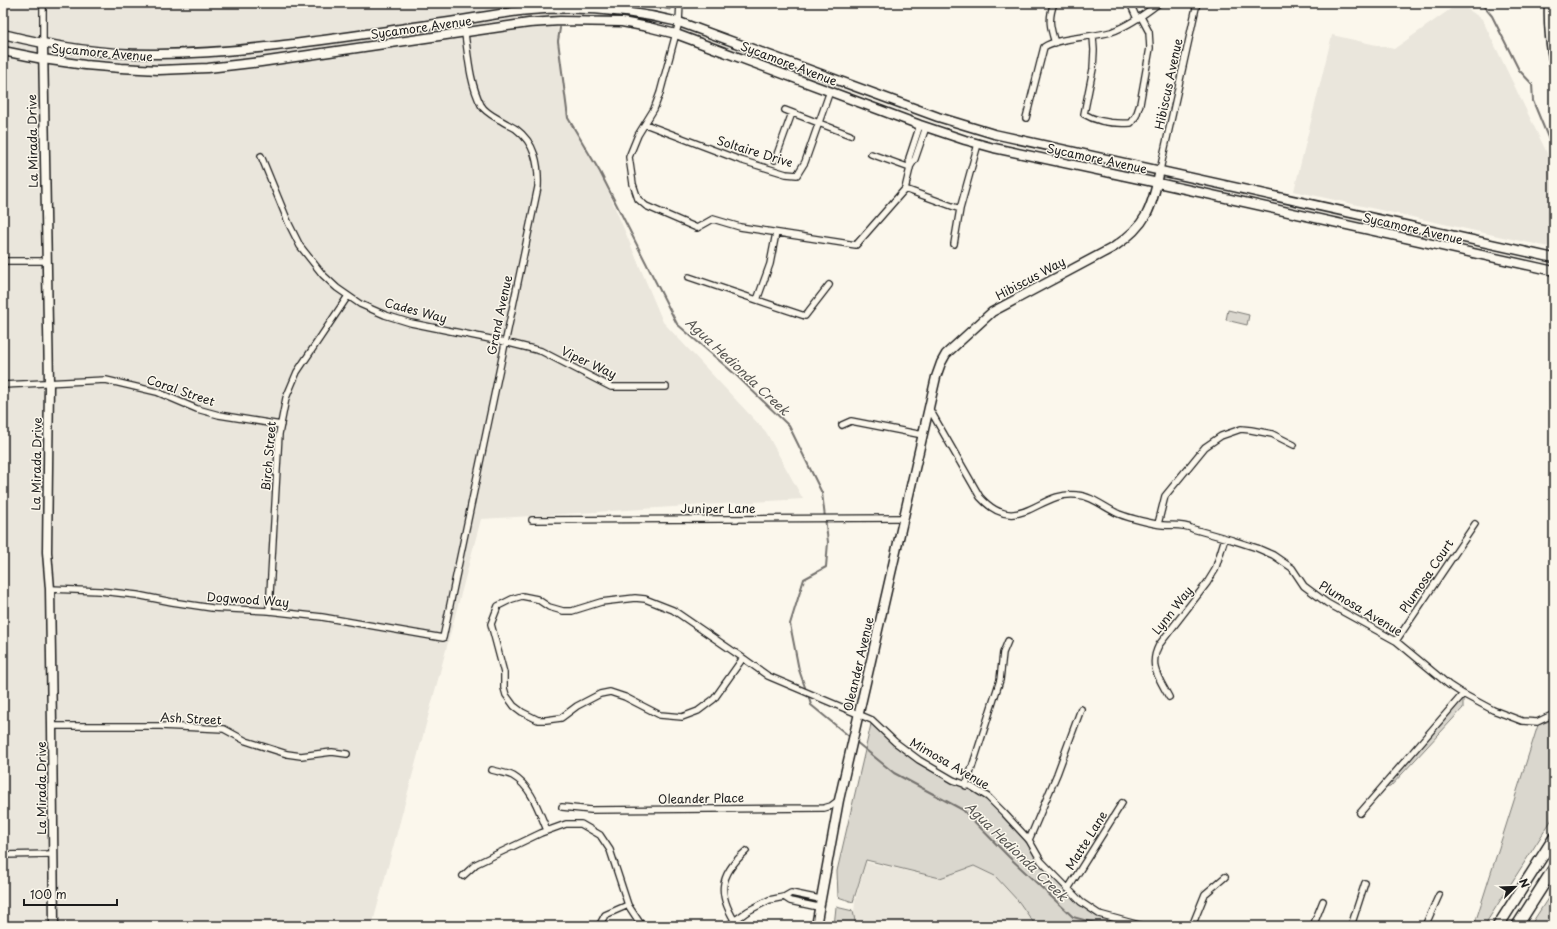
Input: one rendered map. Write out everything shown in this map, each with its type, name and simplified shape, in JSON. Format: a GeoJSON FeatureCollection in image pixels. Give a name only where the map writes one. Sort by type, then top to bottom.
{"type":"FeatureCollection","features":[{"type":"Feature","properties":{"kind":"highway"},"geometry":{"type":"LineString","coordinates":[[1498,926],[1554,838]]}},
{"type":"Feature","properties":{"kind":"highway"},"geometry":{"type":"LineString","coordinates":[[1518,926],[1554,868]]}},
{"type":"Feature","properties":{"kind":"main road"},"geometry":{"type":"LineString","coordinates":[[1549,3],[1548,23],[1554,64]]}},
{"type":"Feature","properties":{"kind":"main road","name":"Sycamore Avenue"},"geometry":{"type":"LineString","coordinates":[[3,34],[43,44],[120,53],[158,54],[260,48],[463,21],[528,10],[590,8],[651,15],[679,22],[938,117],[1001,136],[1554,258]]}},
{"type":"Feature","properties":{"kind":"main road","name":"Sycamore Avenue"},"geometry":{"type":"LineString","coordinates":[[3,51],[43,59],[121,68],[158,70],[208,68],[261,62],[530,23],[590,21],[622,22],[676,34],[923,126],[978,144],[1554,271]]}},
{"type":"Feature","properties":{"kind":"main road","name":"La Mirada Drive"},"geometry":{"type":"LineString","coordinates":[[43,44],[49,383],[47,552],[50,589],[54,926]]}},
{"type":"Feature","properties":{"kind":"main road","name":"Hibiscus Way"},"geometry":{"type":"LineString","coordinates":[[929,408],[936,377],[946,354],[992,312],[1114,247],[1128,238],[1140,225],[1150,209],[1158,183],[1160,170]]}},
{"type":"Feature","properties":{"kind":"main road","name":"Oleander Avenue"},"geometry":{"type":"LineString","coordinates":[[816,926],[838,800],[929,408]]}},
{"type":"Feature","properties":{"kind":"street","name":"La Mirada Drive"},"geometry":{"type":"LineString","coordinates":[[43,3],[43,44]]}},
{"type":"Feature","properties":{"kind":"street"},"geometry":{"type":"LineString","coordinates":[[680,3],[679,22],[660,93],[654,109],[638,135],[629,157],[630,171],[638,199],[646,206],[697,228],[713,219],[740,227],[856,245],[904,189],[910,168],[909,158],[923,126]]}},
{"type":"Feature","properties":{"kind":"street"},"geometry":{"type":"LineString","coordinates":[[1054,3],[1050,15],[1051,30],[1055,43]]}},
{"type":"Feature","properties":{"kind":"street"},"geometry":{"type":"LineString","coordinates":[[1093,36],[1094,64],[1084,114],[1091,118],[1109,122],[1131,123],[1136,116],[1140,104],[1150,48],[1149,32],[1130,3]]}},
{"type":"Feature","properties":{"kind":"street"},"geometry":{"type":"LineString","coordinates":[[1026,118],[1044,47],[1047,44],[1112,31],[1139,18],[1159,3]]}},
{"type":"Feature","properties":{"kind":"street","name":"Hibiscus Avenue"},"geometry":{"type":"LineString","coordinates":[[1160,170],[1197,3]]}},
{"type":"Feature","properties":{"kind":"street","name":"Grand Avenue"},"geometry":{"type":"LineString","coordinates":[[443,638],[538,186],[539,173],[537,161],[532,148],[526,139],[516,129],[490,115],[482,106],[476,94],[472,79],[463,21]]}},
{"type":"Feature","properties":{"kind":"street","name":"Soltaire Drive"},"geometry":{"type":"LineString","coordinates":[[645,124],[740,160],[786,174],[797,174],[805,162],[830,91]]}},
{"type":"Feature","properties":{"kind":"street"},"geometry":{"type":"LineString","coordinates":[[785,110],[850,135]]}},
{"type":"Feature","properties":{"kind":"street"},"geometry":{"type":"LineString","coordinates":[[775,160],[792,113]]}},
{"type":"Feature","properties":{"kind":"street"},"geometry":{"type":"LineString","coordinates":[[954,244],[960,209],[978,144]]}},
{"type":"Feature","properties":{"kind":"street"},"geometry":{"type":"LineString","coordinates":[[871,154],[910,168]]}},
{"type":"Feature","properties":{"kind":"street","name":"Cades Way"},"geometry":{"type":"LineString","coordinates":[[261,156],[289,224],[300,246],[323,275],[348,296],[360,304],[400,320],[505,342]]}},
{"type":"Feature","properties":{"kind":"street"},"geometry":{"type":"LineString","coordinates":[[904,189],[960,209]]}},
{"type":"Feature","properties":{"kind":"street"},"geometry":{"type":"LineString","coordinates":[[757,300],[770,264],[776,233]]}},
{"type":"Feature","properties":{"kind":"street"},"geometry":{"type":"LineString","coordinates":[[3,261],[46,261]]}},
{"type":"Feature","properties":{"kind":"street"},"geometry":{"type":"LineString","coordinates":[[689,277],[805,316],[829,285]]}},
{"type":"Feature","properties":{"kind":"street","name":"Birch Street"},"geometry":{"type":"LineString","coordinates":[[269,611],[279,434],[286,398],[297,372],[348,296]]}},
{"type":"Feature","properties":{"kind":"street","name":"Viper Way"},"geometry":{"type":"LineString","coordinates":[[505,342],[541,351],[611,387],[666,387]]}},
{"type":"Feature","properties":{"kind":"street","name":"Coral Street"},"geometry":{"type":"LineString","coordinates":[[3,385],[106,380],[157,392],[197,409],[219,415],[281,425]]}},
{"type":"Feature","properties":{"kind":"street","name":"Plumosa Avenue"},"geometry":{"type":"LineString","coordinates":[[929,408],[980,497],[997,512],[1014,514],[1024,512],[1064,495],[1078,495],[1095,501],[1118,514],[1158,524],[1186,525],[1192,529],[1257,548],[1273,555],[1292,568],[1304,586],[1327,603],[1396,640],[1449,685],[1463,694],[1492,710],[1522,721],[1537,722],[1554,714]]}},
{"type":"Feature","properties":{"kind":"street"},"geometry":{"type":"LineString","coordinates":[[842,425],[851,421],[923,435]]}},
{"type":"Feature","properties":{"kind":"street"},"geometry":{"type":"LineString","coordinates":[[1158,524],[1165,496],[1205,447],[1221,436],[1241,429],[1251,430],[1272,434],[1294,445]]}},
{"type":"Feature","properties":{"kind":"street","name":"Juniper Lane"},"geometry":{"type":"LineString","coordinates":[[532,520],[835,517],[904,518]]}},
{"type":"Feature","properties":{"kind":"street","name":"Plumosa Court"},"geometry":{"type":"LineString","coordinates":[[1396,640],[1475,524]]}},
{"type":"Feature","properties":{"kind":"street","name":"Lynn Way"},"geometry":{"type":"LineString","coordinates":[[1169,697],[1155,672],[1153,662],[1154,654],[1159,645],[1207,583],[1215,570],[1225,538]]}},
{"type":"Feature","properties":{"kind":"street","name":"Dogwood Way"},"geometry":{"type":"LineString","coordinates":[[50,589],[100,591],[138,595],[212,608],[322,616],[443,638]]}},
{"type":"Feature","properties":{"kind":"street","name":"Mimosa Avenue"},"geometry":{"type":"LineString","coordinates":[[743,658],[714,699],[698,711],[682,717],[660,715],[625,697],[610,692],[600,694],[577,706],[561,718],[538,720],[514,706],[506,695],[504,688],[504,672],[492,633],[491,620],[498,606],[522,596],[537,599],[549,607],[564,611],[572,611],[601,602],[635,598],[645,599],[673,610],[743,658],[768,676],[793,688],[859,713],[872,720],[895,742],[919,760],[966,786],[972,787],[988,797],[1004,812],[1029,840],[1041,861],[1081,902],[1094,911],[1112,918],[1143,926]]}},
{"type":"Feature","properties":{"kind":"street"},"geometry":{"type":"LineString","coordinates":[[966,786],[1000,680],[1003,653],[1008,641]]}},
{"type":"Feature","properties":{"kind":"street"},"geometry":{"type":"LineString","coordinates":[[1360,813],[1463,694]]}},
{"type":"Feature","properties":{"kind":"street"},"geometry":{"type":"LineString","coordinates":[[1029,840],[1057,774],[1082,709]]}},
{"type":"Feature","properties":{"kind":"street","name":"Ash Street"},"geometry":{"type":"LineString","coordinates":[[52,726],[160,726],[224,729],[246,741],[287,754],[301,756],[332,752],[347,754]]}},
{"type":"Feature","properties":{"kind":"street"},"geometry":{"type":"LineString","coordinates":[[492,770],[512,776],[525,786],[530,793],[547,830]]}},
{"type":"Feature","properties":{"kind":"street","name":"Oleander Place"},"geometry":{"type":"LineString","coordinates":[[562,807],[591,810],[824,808],[831,806],[838,800]]}},
{"type":"Feature","properties":{"kind":"street","name":"Matte Lane"},"geometry":{"type":"LineString","coordinates":[[1068,889],[1122,803]]}},
{"type":"Feature","properties":{"kind":"street"},"geometry":{"type":"LineString","coordinates":[[463,876],[476,864],[547,830],[566,824],[582,824],[600,835],[610,850],[628,905],[642,926]]}},
{"type":"Feature","properties":{"kind":"street"},"geometry":{"type":"LineString","coordinates":[[738,926],[725,905],[723,884],[727,872],[734,862],[746,851]]}},
{"type":"Feature","properties":{"kind":"street"},"geometry":{"type":"LineString","coordinates":[[3,855],[53,854]]}},
{"type":"Feature","properties":{"kind":"street"},"geometry":{"type":"LineString","coordinates":[[1192,926],[1205,894],[1225,877]]}},
{"type":"Feature","properties":{"kind":"street"},"geometry":{"type":"LineString","coordinates":[[1351,926],[1365,883]]}},
{"type":"Feature","properties":{"kind":"street"},"geometry":{"type":"LineString","coordinates":[[727,926],[769,900],[784,897],[791,893],[819,903]]}},
{"type":"Feature","properties":{"kind":"street"},"geometry":{"type":"LineString","coordinates":[[1425,926],[1438,895]]}},
{"type":"Feature","properties":{"kind":"street"},"geometry":{"type":"LineString","coordinates":[[1313,926],[1323,901]]}},
{"type":"Feature","properties":{"kind":"street"},"geometry":{"type":"LineString","coordinates":[[599,926],[605,915],[628,905]]}},
{"type":"Feature","properties":{"kind":"shaded area"},"geometry":{"type":"Polygon","coordinates":[[[3,3],[557,3],[558,41],[568,118],[600,172],[663,322],[766,432],[803,499],[481,519],[372,926],[3,926],[3,3]]]}},
{"type":"Feature","properties":{"kind":"shaded area"},"geometry":{"type":"Polygon","coordinates":[[[638,3],[670,3],[670,10],[638,3]]]}},
{"type":"Feature","properties":{"kind":"shaded area"},"geometry":{"type":"Polygon","coordinates":[[[1459,3],[1482,19],[1547,153],[1554,180],[1553,248],[1294,191],[1332,35],[1394,49],[1459,3]]]}},
{"type":"Feature","properties":{"kind":"shaded area"},"geometry":{"type":"Polygon","coordinates":[[[1228,310],[1249,315],[1247,325],[1226,320],[1228,310]]]}},
{"type":"Feature","properties":{"kind":"shaded area"},"geometry":{"type":"Polygon","coordinates":[[[1463,696],[1463,708],[1390,787],[1384,788],[1463,696]]]}},
{"type":"Feature","properties":{"kind":"shaded area"},"geometry":{"type":"Polygon","coordinates":[[[1554,717],[1554,816],[1484,926],[1473,926],[1538,725],[1547,722],[1554,717]]]}},
{"type":"Feature","properties":{"kind":"shaded area"},"geometry":{"type":"Polygon","coordinates":[[[872,720],[919,760],[988,797],[1029,840],[1041,861],[1081,902],[1112,918],[1109,921],[1108,926],[1036,926],[1019,902],[995,876],[974,866],[940,878],[866,860],[853,902],[838,897],[837,871],[872,720]]]}},
{"type":"Feature","properties":{"kind":"shaded area"},"geometry":{"type":"Polygon","coordinates":[[[866,862],[940,878],[974,866],[995,876],[1019,902],[1036,926],[857,926],[854,914],[855,901],[866,862]]]}},
{"type":"Feature","properties":{"kind":"shaded area"},"geometry":{"type":"Polygon","coordinates":[[[1554,889],[1554,926],[1530,926],[1554,889]]]}},
{"type":"Feature","properties":{"kind":"shaded area"},"geometry":{"type":"Polygon","coordinates":[[[836,907],[853,911],[856,926],[834,926],[836,907]]]}},
{"type":"Feature","properties":{"kind":"waterway"},"geometry":{"type":"LineString","coordinates":[[1481,3],[1492,16],[1519,70],[1532,84],[1533,101],[1554,152]]}},
{"type":"Feature","properties":{"kind":"waterway","name":"Agua Hedionda Creek"},"geometry":{"type":"LineString","coordinates":[[560,28],[558,41],[568,118],[600,172],[677,324],[737,376],[789,426],[822,493],[828,542],[826,567],[804,579],[790,624],[799,670],[806,690]]}},
{"type":"Feature","properties":{"kind":"waterway","name":"Agua Hedionda Creek"},"geometry":{"type":"LineString","coordinates":[[808,695],[811,705],[850,737]]}},
{"type":"Feature","properties":{"kind":"waterway","name":"Agua Hedionda Creek"},"geometry":{"type":"LineString","coordinates":[[855,741],[894,773],[963,810],[1009,857],[1073,917],[1106,926]]}}]}
